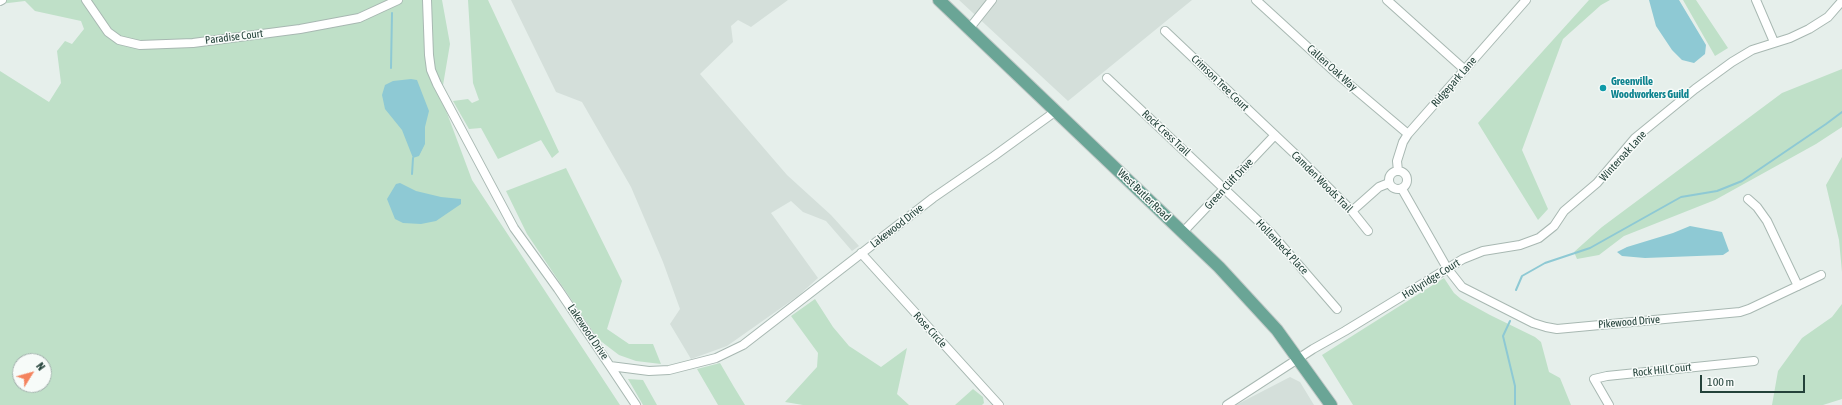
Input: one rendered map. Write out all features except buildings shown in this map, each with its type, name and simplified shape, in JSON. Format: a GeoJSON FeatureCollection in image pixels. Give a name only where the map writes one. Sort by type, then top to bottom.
{"type":"FeatureCollection","features":[{"type":"Feature","properties":{"kind":"main road","name":"West Butler Road"},"geometry":{"type":"LineString","coordinates":[[939,0],[1183,232],[1249,299],[1277,330],[1332,405]]}},
{"type":"Feature","properties":{"kind":"street","name":"Paradise Court"},"geometry":{"type":"LineString","coordinates":[[86,0],[108,32],[119,40],[140,45],[193,42],[300,29],[359,18],[398,0]]}},
{"type":"Feature","properties":{"kind":"street","name":"Lakewood Drive"},"geometry":{"type":"LineString","coordinates":[[427,0],[429,55],[431,70],[437,84],[514,228],[558,289],[610,366],[649,371],[669,370],[700,363],[727,353],[752,338],[933,198],[1056,111]]}},
{"type":"Feature","properties":{"kind":"street"},"geometry":{"type":"LineString","coordinates":[[969,29],[992,0]]}},
{"type":"Feature","properties":{"kind":"street","name":"Callen Oak Way"},"geometry":{"type":"LineString","coordinates":[[1256,0],[1337,74],[1408,134]]}},
{"type":"Feature","properties":{"kind":"street"},"geometry":{"type":"LineString","coordinates":[[1387,0],[1465,70]]}},
{"type":"Feature","properties":{"kind":"street"},"geometry":{"type":"LineString","coordinates":[[1756,0],[1774,42]]}},
{"type":"Feature","properties":{"kind":"street","name":"Ridgepark Lane"},"geometry":{"type":"LineString","coordinates":[[1398,171],[1397,161],[1403,142],[1408,134],[1465,70],[1523,1]]}},
{"type":"Feature","properties":{"kind":"street","name":"Winteroak Lane"},"geometry":{"type":"LineString","coordinates":[[1564,211],[1597,183],[1635,138],[1695,89],[1732,62],[1752,50],[1790,38],[1809,29],[1828,17],[1842,1]]}},
{"type":"Feature","properties":{"kind":"street","name":"Crimson Tree Court"},"geometry":{"type":"LineString","coordinates":[[1165,31],[1274,135]]}},
{"type":"Feature","properties":{"kind":"street","name":"Rock Cress Trail"},"geometry":{"type":"LineString","coordinates":[[1107,78],[1225,188]]}},
{"type":"Feature","properties":{"kind":"street","name":"Green Cliff Drive"},"geometry":{"type":"LineString","coordinates":[[1183,232],[1274,135]]}},
{"type":"Feature","properties":{"kind":"street","name":"Camden Woods Trail"},"geometry":{"type":"LineString","coordinates":[[1274,135],[1352,211],[1368,230]]}},
{"type":"Feature","properties":{"kind":"street"},"geometry":{"type":"LineString","coordinates":[[1389,183],[1391,174],[1398,171],[1402,172],[1407,177],[1407,183],[1402,189]]}},
{"type":"Feature","properties":{"kind":"street"},"geometry":{"type":"LineString","coordinates":[[1352,211],[1379,187],[1389,183]]}},
{"type":"Feature","properties":{"kind":"street"},"geometry":{"type":"LineString","coordinates":[[1389,183],[1395,189],[1402,189]]}},
{"type":"Feature","properties":{"kind":"street","name":"Hollenbeck Place"},"geometry":{"type":"LineString","coordinates":[[1225,188],[1271,233],[1337,309]]}},
{"type":"Feature","properties":{"kind":"street"},"geometry":{"type":"LineString","coordinates":[[1402,189],[1447,268]]}},
{"type":"Feature","properties":{"kind":"street"},"geometry":{"type":"LineString","coordinates":[[1748,199],[1757,207],[1767,221],[1798,286]]}},
{"type":"Feature","properties":{"kind":"street","name":"Hollyridge Court"},"geometry":{"type":"LineString","coordinates":[[1226,405],[1297,358],[1447,268],[1483,250],[1520,245],[1538,238],[1554,226],[1564,211]]}},
{"type":"Feature","properties":{"kind":"street","name":"Rose Circle"},"geometry":{"type":"LineString","coordinates":[[861,253],[999,405]]}},
{"type":"Feature","properties":{"kind":"street","name":"Pikewood Drive"},"geometry":{"type":"LineString","coordinates":[[1447,268],[1462,287],[1533,323],[1557,329],[1740,312],[1822,275]]}},
{"type":"Feature","properties":{"kind":"street","name":"Rock Hill Court"},"geometry":{"type":"LineString","coordinates":[[1609,405],[1594,379],[1754,361]]}},
{"type":"Feature","properties":{"kind":"street"},"geometry":{"type":"LineString","coordinates":[[610,366],[636,405]]}},
{"type":"Feature","properties":{"kind":"shaded area"},"geometry":{"type":"Polygon","coordinates":[[[511,0],[788,0],[751,27],[738,20],[731,26],[733,42],[700,74],[787,175],[831,215],[859,246],[852,251],[826,221],[803,212],[791,201],[771,213],[818,278],[798,296],[727,346],[691,359],[670,324],[680,309],[663,262],[631,187],[582,102],[556,92],[511,0]]]}},
{"type":"Feature","properties":{"kind":"shaded area"},"geometry":{"type":"Polygon","coordinates":[[[959,0],[1192,0],[1068,101],[959,0]]]}},
{"type":"Feature","properties":{"kind":"shaded area"},"geometry":{"type":"Polygon","coordinates":[[[1290,377],[1300,382],[1314,405],[1236,405],[1290,377]]]}},
{"type":"Feature","properties":{"kind":"green space"},"geometry":{"type":"Polygon","coordinates":[[[0,0],[442,0],[450,44],[441,97],[472,180],[620,405],[0,405],[0,71],[49,102],[61,83],[57,51],[65,41],[72,44],[84,29],[81,21],[35,11],[25,1],[0,4],[0,0]]]}},
{"type":"Feature","properties":{"kind":"green space"},"geometry":{"type":"Polygon","coordinates":[[[468,0],[488,0],[559,152],[552,158],[541,140],[498,159],[481,128],[469,129],[453,101],[468,99],[472,103],[479,100],[473,83],[468,0]]]}},
{"type":"Feature","properties":{"kind":"green space"},"geometry":{"type":"Polygon","coordinates":[[[1589,0],[1610,0],[1601,5],[1563,39],[1522,150],[1548,209],[1538,220],[1478,123],[1589,0]]]}},
{"type":"Feature","properties":{"kind":"green space"},"geometry":{"type":"Polygon","coordinates":[[[1683,0],[1696,0],[1728,48],[1715,56],[1683,0]]]}},
{"type":"Feature","properties":{"kind":"green space"},"geometry":{"type":"Polygon","coordinates":[[[1842,69],[1842,127],[1816,144],[1715,200],[1624,236],[1599,255],[1577,259],[1574,252],[1602,227],[1782,93],[1842,69]]]}},
{"type":"Feature","properties":{"kind":"green space"},"geometry":{"type":"Polygon","coordinates":[[[1842,157],[1842,272],[1839,240],[1826,185],[1842,157]]]}},
{"type":"Feature","properties":{"kind":"green space"},"geometry":{"type":"Polygon","coordinates":[[[566,168],[622,281],[607,329],[629,344],[653,344],[661,364],[636,361],[619,355],[598,339],[527,234],[506,191],[566,168]]]}},
{"type":"Feature","properties":{"kind":"green space"},"geometry":{"type":"Polygon","coordinates":[[[1444,278],[1454,293],[1461,299],[1535,337],[1541,342],[1549,372],[1560,378],[1571,405],[1353,405],[1322,355],[1444,278]]]}},
{"type":"Feature","properties":{"kind":"green space"},"geometry":{"type":"Polygon","coordinates":[[[815,299],[833,327],[849,346],[881,367],[907,348],[897,394],[909,405],[803,405],[785,402],[817,367],[818,353],[791,316],[815,299]]]}},
{"type":"Feature","properties":{"kind":"green space"},"geometry":{"type":"Polygon","coordinates":[[[1842,304],[1842,399],[1823,405],[1772,405],[1778,371],[1802,338],[1832,317],[1842,304]]]}},
{"type":"Feature","properties":{"kind":"green space"},"geometry":{"type":"Polygon","coordinates":[[[720,363],[745,405],[718,405],[697,369],[720,363]]]}},
{"type":"Feature","properties":{"kind":"green space"},"geometry":{"type":"Polygon","coordinates":[[[628,379],[643,380],[657,405],[643,405],[628,379]]]}},
{"type":"Feature","properties":{"kind":"green space"},"geometry":{"type":"Polygon","coordinates":[[[973,389],[983,397],[984,403],[982,405],[955,405],[973,389]]]}},
{"type":"Feature","properties":{"kind":"water"},"geometry":{"type":"Polygon","coordinates":[[[1649,0],[1679,0],[1706,45],[1705,54],[1694,63],[1682,60],[1672,50],[1656,26],[1649,0]]]}},
{"type":"Feature","properties":{"kind":"water"},"geometry":{"type":"Polygon","coordinates":[[[411,79],[417,80],[429,111],[425,127],[425,144],[419,156],[413,158],[402,130],[385,109],[382,95],[385,85],[393,81],[411,79]]]}},
{"type":"Feature","properties":{"kind":"water"},"geometry":{"type":"Polygon","coordinates":[[[400,183],[416,191],[441,197],[461,199],[461,204],[436,221],[421,224],[403,223],[395,219],[387,199],[396,184],[400,183]]]}},
{"type":"Feature","properties":{"kind":"water"},"geometry":{"type":"Polygon","coordinates":[[[1690,226],[1722,232],[1729,251],[1723,255],[1645,258],[1622,256],[1617,252],[1627,247],[1673,233],[1690,226]]]}},
{"type":"Feature","properties":{"kind":"waterway"},"geometry":{"type":"LineString","coordinates":[[391,68],[392,13]]}},
{"type":"Feature","properties":{"kind":"waterway"},"geometry":{"type":"LineString","coordinates":[[1516,290],[1522,276],[1545,263],[1590,248],[1681,197],[1717,191],[1742,181],[1842,112]]}},
{"type":"Feature","properties":{"kind":"waterway"},"geometry":{"type":"LineString","coordinates":[[412,174],[413,158]]}},
{"type":"Feature","properties":{"kind":"waterway"},"geometry":{"type":"LineString","coordinates":[[1510,321],[1503,336],[1515,386],[1515,405]]}},
{"type":"Feature","properties":{"kind":"place","name":"Greenville Woodworkers Guild"},"geometry":{"type":"Point","coordinates":[1603,88]}}]}
